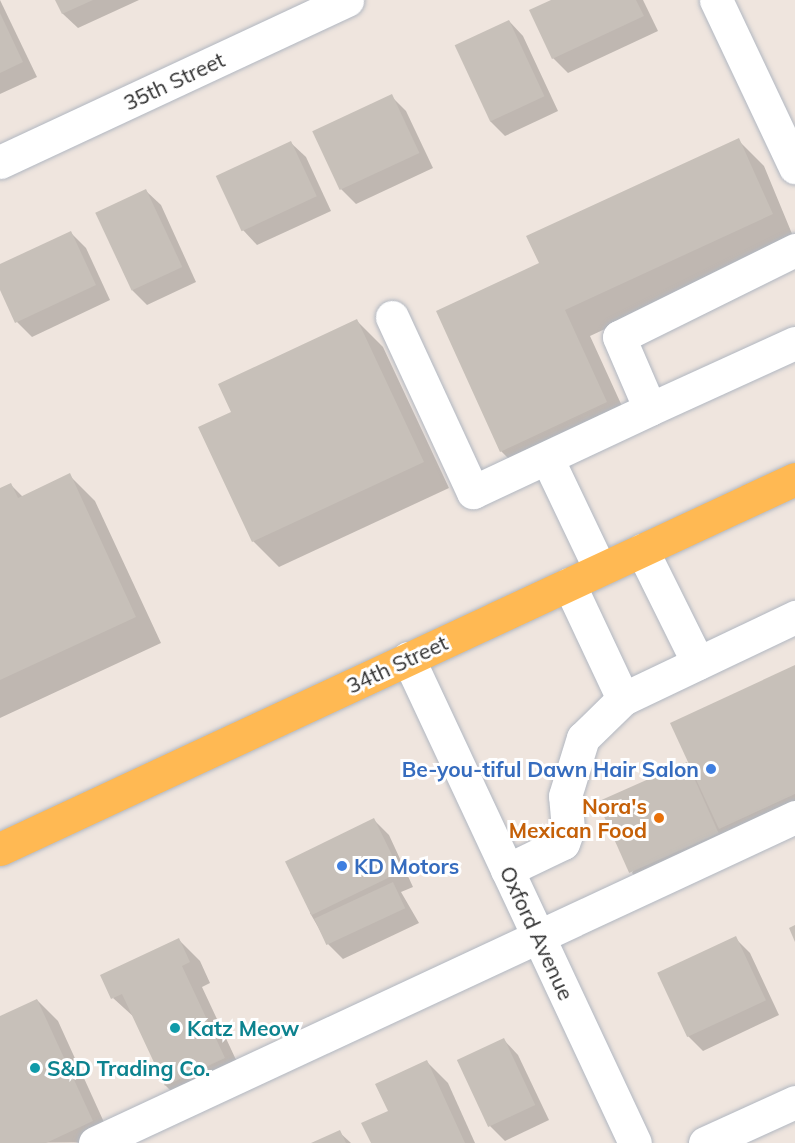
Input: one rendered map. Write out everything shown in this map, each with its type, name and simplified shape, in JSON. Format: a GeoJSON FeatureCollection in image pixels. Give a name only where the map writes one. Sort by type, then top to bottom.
{"type":"FeatureCollection","features":[{"type":"Feature","properties":{"kind":"main road","name":"34th Street"},"geometry":{"type":"LineString","coordinates":[[0,849],[795,479]]}},
{"type":"Feature","properties":{"kind":"street","name":"35th Street"},"geometry":{"type":"LineString","coordinates":[[0,162],[347,0]]}},
{"type":"Feature","properties":{"kind":"street"},"geometry":{"type":"LineString","coordinates":[[716,0],[795,167]]}},
{"type":"Feature","properties":{"kind":"street"},"geometry":{"type":"LineString","coordinates":[[650,409],[619,337],[795,250]]}},
{"type":"Feature","properties":{"kind":"street"},"geometry":{"type":"LineString","coordinates":[[392,317],[472,492],[795,343]]}},
{"type":"Feature","properties":{"kind":"street"},"geometry":{"type":"LineString","coordinates":[[548,458],[600,569]]}},
{"type":"Feature","properties":{"kind":"street"},"geometry":{"type":"LineString","coordinates":[[642,550],[698,663]]}},
{"type":"Feature","properties":{"kind":"street"},"geometry":{"type":"LineString","coordinates":[[569,584],[623,699]]}},
{"type":"Feature","properties":{"kind":"street"},"geometry":{"type":"LineString","coordinates":[[507,870],[563,843],[568,829],[565,796],[583,738],[623,699],[795,617]]}},
{"type":"Feature","properties":{"kind":"street","name":"Oxford Avenue"},"geometry":{"type":"LineString","coordinates":[[408,658],[635,1143]]}},
{"type":"Feature","properties":{"kind":"street"},"geometry":{"type":"LineString","coordinates":[[95,1143],[539,938],[795,816]]}},
{"type":"Feature","properties":{"kind":"street"},"geometry":{"type":"LineString","coordinates":[[705,1143],[795,1102]]}},
{"type":"Feature","properties":{"kind":"building"},"geometry":{"type":"Polygon","coordinates":[[[55,0],[93,0],[62,14],[55,0]]]}},
{"type":"Feature","properties":{"kind":"building"},"geometry":{"type":"Polygon","coordinates":[[[551,0],[636,0],[644,16],[552,59],[529,10],[551,0]]]}},
{"type":"Feature","properties":{"kind":"building"},"geometry":{"type":"Polygon","coordinates":[[[0,13],[23,62],[0,73],[0,13]]]}},
{"type":"Feature","properties":{"kind":"building"},"geometry":{"type":"Polygon","coordinates":[[[509,20],[544,96],[490,121],[455,45],[509,20]]]}},
{"type":"Feature","properties":{"kind":"building"},"geometry":{"type":"Polygon","coordinates":[[[392,94],[419,153],[340,190],[312,131],[392,94]]]}},
{"type":"Feature","properties":{"kind":"building"},"geometry":{"type":"Polygon","coordinates":[[[739,138],[773,214],[565,310],[607,402],[500,452],[436,311],[539,263],[526,236],[739,138]]]}},
{"type":"Feature","properties":{"kind":"building"},"geometry":{"type":"Polygon","coordinates":[[[291,141],[317,196],[242,231],[216,176],[291,141]]]}},
{"type":"Feature","properties":{"kind":"building"},"geometry":{"type":"Polygon","coordinates":[[[146,189],[182,267],[132,291],[95,213],[146,189]]]}},
{"type":"Feature","properties":{"kind":"building"},"geometry":{"type":"Polygon","coordinates":[[[71,231],[96,285],[15,323],[0,290],[0,264],[71,231]]]}},
{"type":"Feature","properties":{"kind":"building"},"geometry":{"type":"Polygon","coordinates":[[[357,319],[424,462],[252,542],[198,427],[231,412],[218,384],[357,319]]]}},
{"type":"Feature","properties":{"kind":"building"},"geometry":{"type":"Polygon","coordinates":[[[70,473],[136,617],[0,680],[0,488],[11,483],[18,498],[70,473]]]}},
{"type":"Feature","properties":{"kind":"building"},"geometry":{"type":"Polygon","coordinates":[[[795,665],[795,794],[719,829],[670,723],[795,665]]]}},
{"type":"Feature","properties":{"kind":"building","name":"Nora's Mexican Food"},"geometry":{"type":"Polygon","coordinates":[[[687,762],[719,833],[629,873],[597,802],[687,762]]]}},
{"type":"Feature","properties":{"kind":"building","name":"KD Motors"},"geometry":{"type":"Polygon","coordinates":[[[374,818],[400,872],[311,915],[285,861],[374,818]]]}},
{"type":"Feature","properties":{"kind":"building","name":"KD Motors"},"geometry":{"type":"Polygon","coordinates":[[[393,882],[405,908],[326,945],[314,919],[393,882]]]}},
{"type":"Feature","properties":{"kind":"building"},"geometry":{"type":"Polygon","coordinates":[[[795,925],[795,942],[789,928],[795,925]]]}},
{"type":"Feature","properties":{"kind":"building"},"geometry":{"type":"Polygon","coordinates":[[[736,936],[766,1000],[687,1037],[657,973],[736,936]]]}},
{"type":"Feature","properties":{"kind":"building","name":"Katz Meow"},"geometry":{"type":"Polygon","coordinates":[[[179,938],[190,962],[182,966],[225,1058],[165,1086],[122,994],[111,999],[100,975],[179,938]]]}},
{"type":"Feature","properties":{"kind":"building","name":"S&D Trading Co."},"geometry":{"type":"Polygon","coordinates":[[[37,999],[93,1121],[46,1143],[0,1143],[0,1016],[37,999]]]}},
{"type":"Feature","properties":{"kind":"building"},"geometry":{"type":"Polygon","coordinates":[[[504,1038],[535,1105],[488,1127],[457,1060],[504,1038]]]}},
{"type":"Feature","properties":{"kind":"building"},"geometry":{"type":"Polygon","coordinates":[[[427,1060],[465,1143],[371,1143],[361,1123],[388,1111],[375,1084],[427,1060]]]}},
{"type":"Feature","properties":{"kind":"building"},"geometry":{"type":"Polygon","coordinates":[[[340,1130],[346,1143],[311,1143],[340,1130]]]}},
{"type":"Feature","properties":{"kind":"place","name":"Be-you-tiful Dawn Hair Salon"},"geometry":{"type":"Point","coordinates":[711,769]}},
{"type":"Feature","properties":{"kind":"place","name":"Nora's Mexican Food"},"geometry":{"type":"Point","coordinates":[659,818]}},
{"type":"Feature","properties":{"kind":"place","name":"KD Motors"},"geometry":{"type":"Point","coordinates":[342,866]}},
{"type":"Feature","properties":{"kind":"place","name":"Katz Meow"},"geometry":{"type":"Point","coordinates":[175,1028]}},
{"type":"Feature","properties":{"kind":"place","name":"S&D Trading Co."},"geometry":{"type":"Point","coordinates":[35,1068]}}]}
